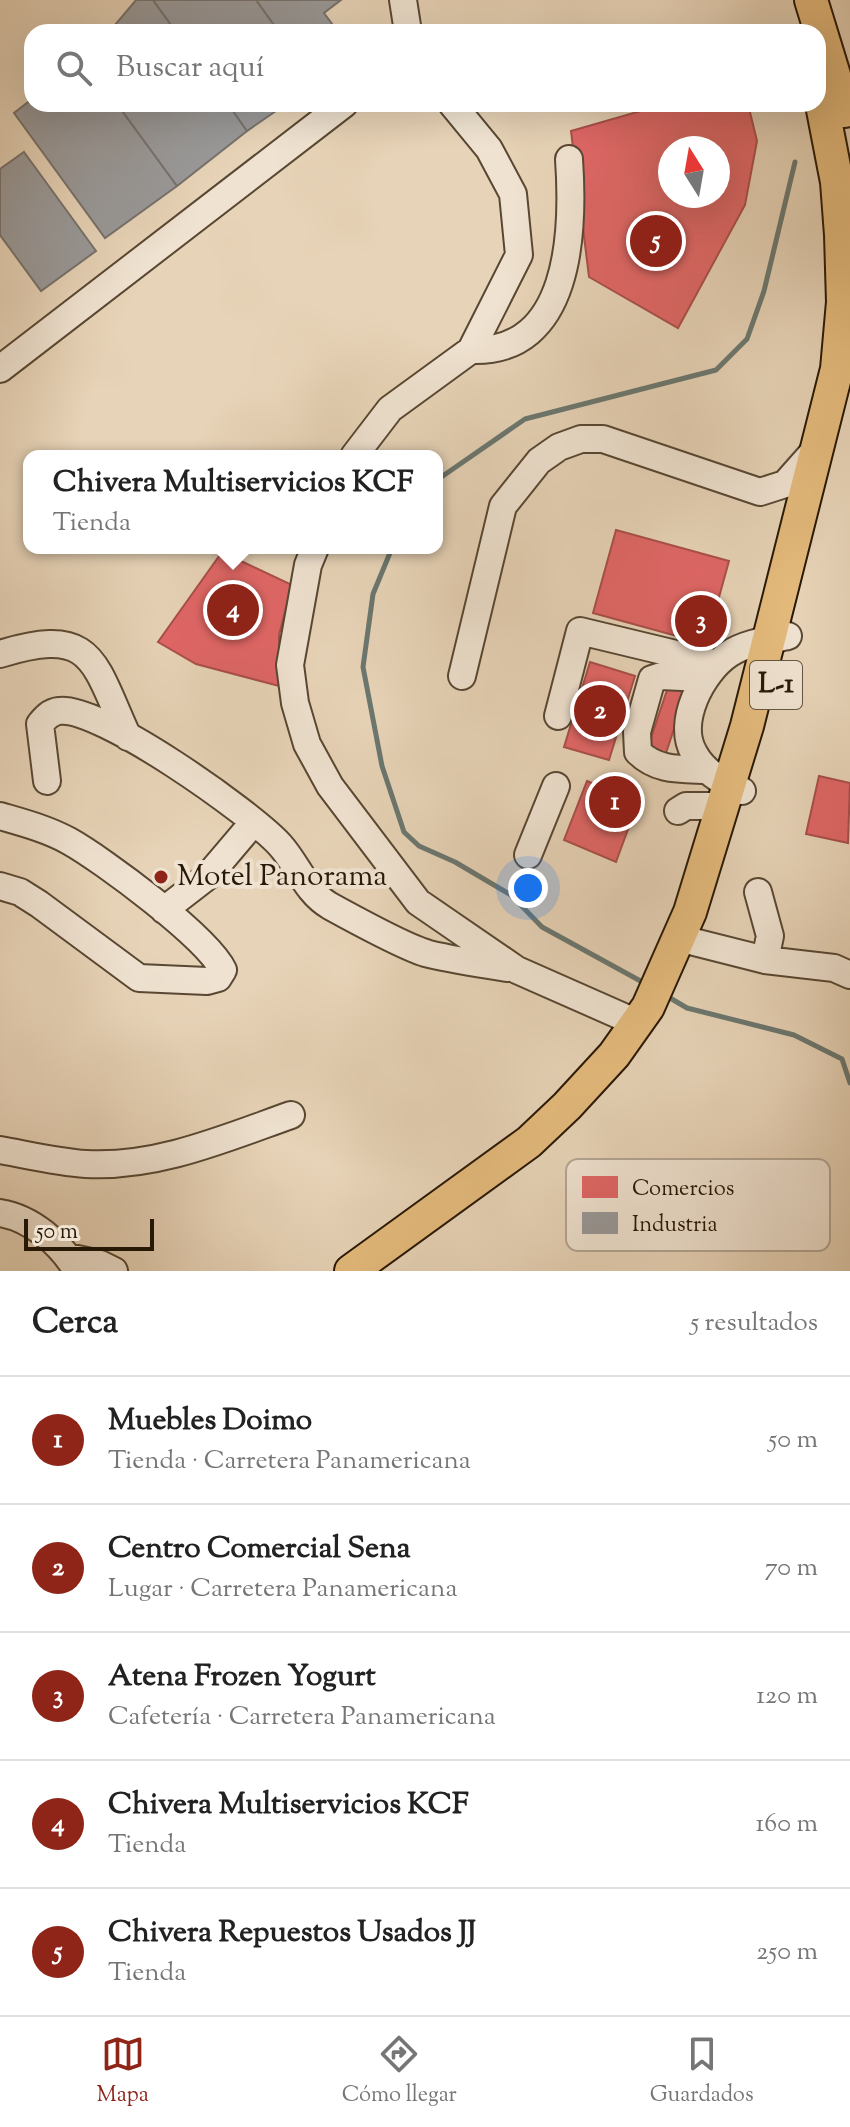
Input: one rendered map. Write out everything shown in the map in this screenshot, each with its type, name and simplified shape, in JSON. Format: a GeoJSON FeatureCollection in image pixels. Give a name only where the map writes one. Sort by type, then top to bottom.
{"type":"FeatureCollection","features":[{"type":"Feature","properties":{"kind":"main road"},"geometry":{"type":"LineString","coordinates":[[790,0],[800,24]]}},
{"type":"Feature","properties":{"kind":"main road"},"geometry":{"type":"LineString","coordinates":[[811,0],[819,24]]}},
{"type":"Feature","properties":{"kind":"main road"},"geometry":{"type":"LineString","coordinates":[[826,44],[839,83],[850,134]]}},
{"type":"Feature","properties":{"kind":"main road","name":"L-1"},"geometry":{"type":"LineString","coordinates":[[675,970],[724,788],[763,734],[778,638],[837,369],[843,275],[837,182],[823,112]]}},
{"type":"Feature","properties":{"kind":"main road","name":"L-1"},"geometry":{"type":"LineString","coordinates":[[778,638],[850,391]]}},
{"type":"Feature","properties":{"kind":"main road","name":"L-1"},"geometry":{"type":"LineString","coordinates":[[385,1271],[513,1181],[552,1148],[637,1058],[650,1015],[694,942],[724,788]]}},
{"type":"Feature","properties":{"kind":"main road","name":"L-1"},"geometry":{"type":"LineString","coordinates":[[351,1271],[529,1142],[650,1015]]}},
{"type":"Feature","properties":{"kind":"street"},"geometry":{"type":"LineString","coordinates":[[403,0],[407,24]]}},
{"type":"Feature","properties":{"kind":"street"},"geometry":{"type":"LineString","coordinates":[[0,369],[334,112]]}},
{"type":"Feature","properties":{"kind":"street"},"geometry":{"type":"LineString","coordinates":[[359,450],[390,409],[471,350],[519,255],[513,194],[489,149],[459,112]]}},
{"type":"Feature","properties":{"kind":"street"},"geometry":{"type":"LineString","coordinates":[[471,350],[495,351],[520,339],[545,313],[562,276],[569,242],[569,159]]}},
{"type":"Feature","properties":{"kind":"street"},"geometry":{"type":"LineString","coordinates":[[462,676],[503,506],[539,461],[559,447],[581,439],[603,439],[760,492],[785,484],[821,443]]}},
{"type":"Feature","properties":{"kind":"street"},"geometry":{"type":"LineString","coordinates":[[313,554],[290,665],[295,703],[307,744],[330,786],[418,902],[517,970]]}},
{"type":"Feature","properties":{"kind":"street"},"geometry":{"type":"LineString","coordinates":[[558,716],[580,631],[710,671]]}},
{"type":"Feature","properties":{"kind":"street"},"geometry":{"type":"LineString","coordinates":[[724,788],[692,750],[689,725],[710,671],[730,653],[778,638]]}},
{"type":"Feature","properties":{"kind":"street"},"geometry":{"type":"LineString","coordinates":[[0,654],[51,642],[80,650],[96,669],[128,737]]}},
{"type":"Feature","properties":{"kind":"street"},"geometry":{"type":"LineString","coordinates":[[710,671],[652,679],[637,732],[638,752],[662,768],[724,788]]}},
{"type":"Feature","properties":{"kind":"street"},"geometry":{"type":"LineString","coordinates":[[47,781],[39,736],[40,724],[48,715],[59,711],[81,713],[128,737],[203,783],[280,845],[306,884],[328,904],[425,953],[517,970],[650,1015]]}},
{"type":"Feature","properties":{"kind":"street"},"geometry":{"type":"LineString","coordinates":[[528,855],[556,786]]}},
{"type":"Feature","properties":{"kind":"street"},"geometry":{"type":"LineString","coordinates":[[678,811],[724,788]]}},
{"type":"Feature","properties":{"kind":"street"},"geometry":{"type":"LineString","coordinates":[[0,816],[41,827],[72,842],[164,910],[216,956],[223,970],[218,978],[182,982],[139,978],[122,969],[39,904],[20,892],[0,886]]}},
{"type":"Feature","properties":{"kind":"street"},"geometry":{"type":"LineString","coordinates":[[164,910],[208,876],[253,823]]}},
{"type":"Feature","properties":{"kind":"street"},"geometry":{"type":"LineString","coordinates":[[758,892],[770,936],[765,960]]}},
{"type":"Feature","properties":{"kind":"street"},"geometry":{"type":"LineString","coordinates":[[694,942],[765,960],[834,968],[850,975]]}},
{"type":"Feature","properties":{"kind":"street"},"geometry":{"type":"LineString","coordinates":[[0,1150],[86,1164],[149,1160],[194,1149],[291,1115]]}},
{"type":"Feature","properties":{"kind":"street"},"geometry":{"type":"LineString","coordinates":[[0,1213],[36,1226],[73,1264],[100,1264],[114,1271]]}},
{"type":"Feature","properties":{"kind":"building: Comercios"},"geometry":{"type":"Polygon","coordinates":[[[637,112],[750,112],[757,141],[745,205],[678,328],[589,277],[571,131],[637,112]]]}},
{"type":"Feature","properties":{"kind":"building: Comercios"},"geometry":{"type":"Polygon","coordinates":[[[616,530],[729,561],[706,644],[593,613],[616,530]]]}},
{"type":"Feature","properties":{"kind":"building: Comercios"},"geometry":{"type":"Polygon","coordinates":[[[221,554],[292,585],[279,635],[279,686],[196,664],[158,642],[221,554]]]}},
{"type":"Feature","properties":{"kind":"building: Comercios"},"geometry":{"type":"Polygon","coordinates":[[[590,662],[635,676],[609,760],[564,747],[590,662]]]}},
{"type":"Feature","properties":{"kind":"building: Comercios"},"geometry":{"type":"Polygon","coordinates":[[[670,681],[688,687],[665,756],[647,750],[670,681]]]}},
{"type":"Feature","properties":{"kind":"building: Comercios"},"geometry":{"type":"Polygon","coordinates":[[[819,776],[850,783],[848,843],[806,834],[819,776]]]}},
{"type":"Feature","properties":{"kind":"building: Comercios"},"geometry":{"type":"Polygon","coordinates":[[[587,781],[638,802],[616,862],[564,840],[587,781]]]}},
{"type":"Feature","properties":{"kind":"building: Industria"},"geometry":{"type":"Polygon","coordinates":[[[136,0],[153,0],[170,24],[116,24],[136,0]]]}},
{"type":"Feature","properties":{"kind":"building: Industria"},"geometry":{"type":"Polygon","coordinates":[[[153,0],[256,0],[273,24],[170,24],[153,0]]]}},
{"type":"Feature","properties":{"kind":"building: Industria"},"geometry":{"type":"Polygon","coordinates":[[[256,0],[341,0],[324,13],[332,24],[273,24],[256,0]]]}},
{"type":"Feature","properties":{"kind":"building: Industria"},"geometry":{"type":"Polygon","coordinates":[[[24,105],[24,112],[123,112],[177,186],[105,238],[14,113],[24,105]]]}},
{"type":"Feature","properties":{"kind":"building: Industria"},"geometry":{"type":"Polygon","coordinates":[[[123,112],[234,112],[247,131],[177,186],[123,112]]]}},
{"type":"Feature","properties":{"kind":"building: Industria"},"geometry":{"type":"Polygon","coordinates":[[[234,112],[274,112],[247,131],[234,112]]]}},
{"type":"Feature","properties":{"kind":"building: Industria"},"geometry":{"type":"Polygon","coordinates":[[[24,152],[96,251],[41,291],[0,235],[0,169],[24,152]]]}},
{"type":"Feature","properties":{"kind":"waterway"},"geometry":{"type":"LineString","coordinates":[[443,476],[525,419],[716,370],[747,339],[764,291],[795,162]]}},
{"type":"Feature","properties":{"kind":"waterway"},"geometry":{"type":"LineString","coordinates":[[390,554],[373,594],[363,667],[382,766],[404,832],[419,846],[455,862],[511,895],[542,927],[646,984]]}},
{"type":"Feature","properties":{"kind":"waterway"},"geometry":{"type":"LineString","coordinates":[[665,995],[687,1008],[794,1035],[842,1059],[850,1083]]}},
{"type":"Feature","properties":{"kind":"place","name":"Chivera Repuestos Usados JJ"},"geometry":{"type":"Point","coordinates":[656,241]}},
{"type":"Feature","properties":{"kind":"place","name":"Chivera Multiservicios KCF"},"geometry":{"type":"Point","coordinates":[233,610]}},
{"type":"Feature","properties":{"kind":"place","name":"Atena Frozen Yogurt"},"geometry":{"type":"Point","coordinates":[701,621]}},
{"type":"Feature","properties":{"kind":"place","name":"Centro Comercial Sena"},"geometry":{"type":"Point","coordinates":[600,711]}},
{"type":"Feature","properties":{"kind":"place","name":"Muebles Doimo"},"geometry":{"type":"Point","coordinates":[615,802]}},
{"type":"Feature","properties":{"kind":"place","name":"Motel Panorama"},"geometry":{"type":"Point","coordinates":[161,877]}}]}
